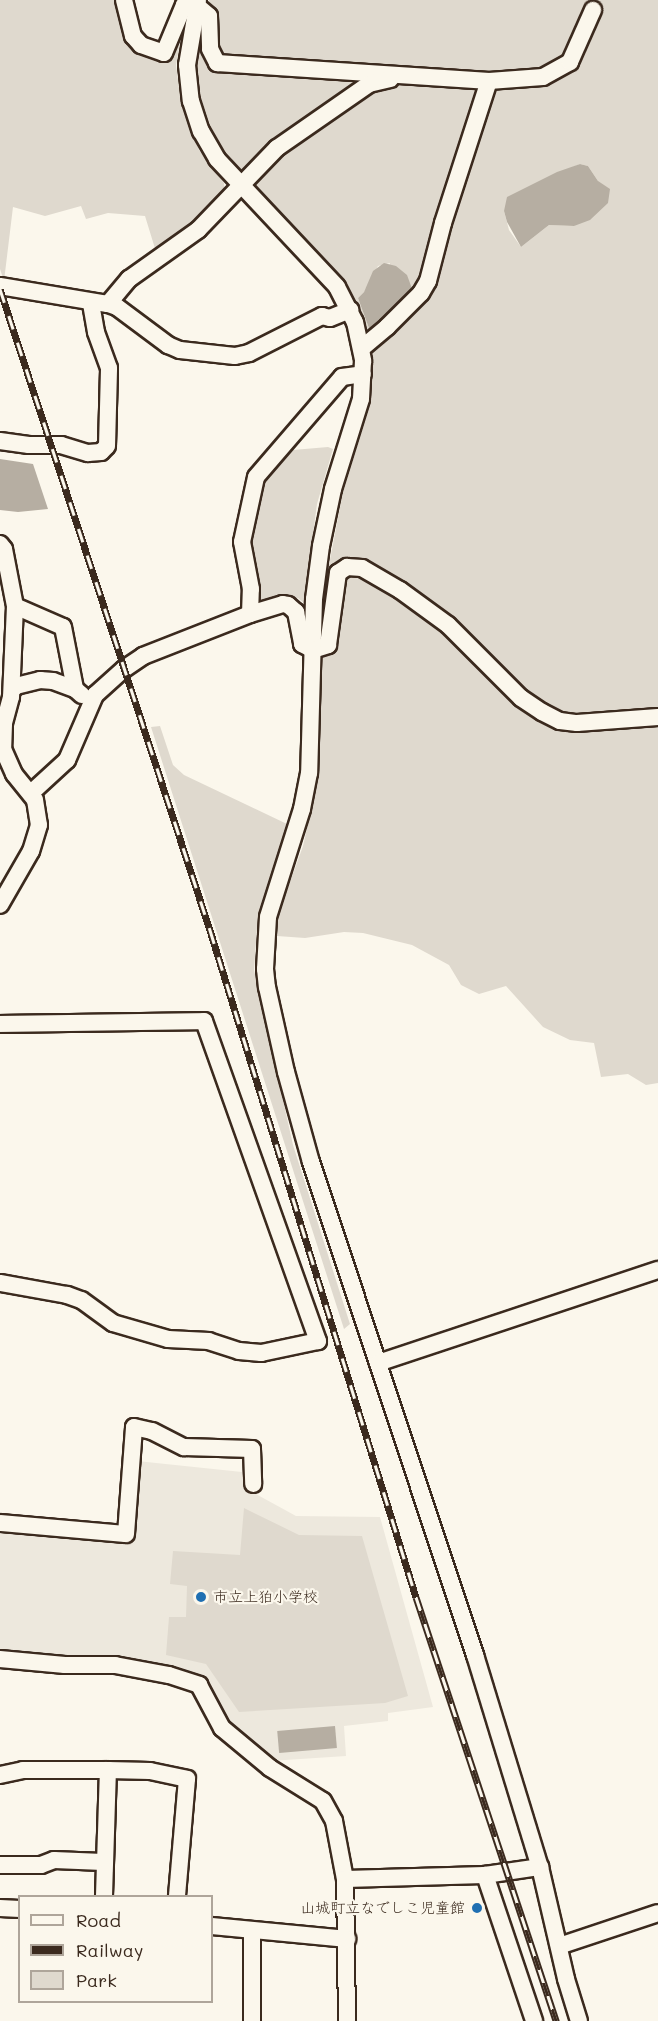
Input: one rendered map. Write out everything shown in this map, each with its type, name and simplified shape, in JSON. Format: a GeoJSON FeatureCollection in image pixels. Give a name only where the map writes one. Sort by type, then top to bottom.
{"type":"FeatureCollection","features":[{"type":"Feature","properties":{"kind":"street"},"geometry":{"type":"LineString","coordinates":[[124,0],[133,36],[141,45],[164,53],[184,5],[197,2]]}},
{"type":"Feature","properties":{"kind":"street"},"geometry":{"type":"LineString","coordinates":[[197,2],[209,16],[210,49],[217,63],[489,81],[543,77],[570,62],[593,10]]}},
{"type":"Feature","properties":{"kind":"street"},"geometry":{"type":"LineString","coordinates":[[197,2],[187,65],[191,101],[208,145],[217,159],[329,276],[350,310],[362,348],[363,374],[358,412],[326,517],[314,599],[309,773],[299,820],[268,917],[265,969],[285,1072],[308,1151],[475,1655],[540,1867],[566,1979],[579,2021]]}},
{"type":"Feature","properties":{"kind":"street"},"geometry":{"type":"LineString","coordinates":[[108,304],[129,279],[198,230],[277,148],[298,131],[369,84],[404,75]]}},
{"type":"Feature","properties":{"kind":"street"},"geometry":{"type":"LineString","coordinates":[[362,348],[422,293],[428,281],[443,222],[489,81]]}},
{"type":"Feature","properties":{"kind":"street"},"geometry":{"type":"LineString","coordinates":[[0,285],[91,303],[108,304],[117,307],[168,345],[180,350],[235,356],[249,353],[322,316],[330,318],[350,310]]}},
{"type":"Feature","properties":{"kind":"street"},"geometry":{"type":"LineString","coordinates":[[0,441],[30,445],[61,445],[88,453],[101,452],[107,446],[109,368],[96,332],[91,303]]}},
{"type":"Feature","properties":{"kind":"street"},"geometry":{"type":"LineString","coordinates":[[250,614],[251,589],[242,542],[256,477],[342,377],[363,374]]}},
{"type":"Feature","properties":{"kind":"street"},"geometry":{"type":"LineString","coordinates":[[0,544],[4,549],[15,606],[3,749],[14,774],[31,793],[38,808],[38,833],[0,905]]}},
{"type":"Feature","properties":{"kind":"street"},"geometry":{"type":"LineString","coordinates":[[31,793],[67,760],[95,695],[143,656],[250,614],[283,604],[293,608],[296,612],[302,644],[313,650],[328,645],[338,573],[346,567],[362,568],[400,590],[448,625],[521,698],[542,712],[560,720],[577,723],[629,717],[658,717]]}},
{"type":"Feature","properties":{"kind":"street"},"geometry":{"type":"LineString","coordinates":[[15,606],[63,627],[75,689]]}},
{"type":"Feature","properties":{"kind":"street"},"geometry":{"type":"LineString","coordinates":[[7,701],[16,686],[40,680],[53,681],[75,689],[92,703]]}},
{"type":"Feature","properties":{"kind":"street"},"geometry":{"type":"LineString","coordinates":[[0,1024],[204,1021],[318,1341],[261,1353],[239,1351],[209,1341],[168,1339],[113,1323],[81,1300],[66,1295],[0,1283]]}},
{"type":"Feature","properties":{"kind":"street"},"geometry":{"type":"LineString","coordinates":[[378,1363],[658,1270]]}},
{"type":"Feature","properties":{"kind":"street"},"geometry":{"type":"LineString","coordinates":[[0,1523],[126,1534],[134,1426],[152,1431],[184,1446],[252,1449],[253,1484]]}},
{"type":"Feature","properties":{"kind":"street"},"geometry":{"type":"LineString","coordinates":[[0,1659],[65,1665],[115,1665],[169,1675],[199,1685],[222,1728],[270,1768],[327,1806],[334,1821],[345,1879],[347,2021]]}},
{"type":"Feature","properties":{"kind":"street"},"geometry":{"type":"LineString","coordinates":[[0,1775],[23,1770],[108,1770],[150,1771],[188,1779],[177,1895]]}},
{"type":"Feature","properties":{"kind":"street"},"geometry":{"type":"LineString","coordinates":[[104,1895],[106,1879],[103,1862],[108,1770]]}},
{"type":"Feature","properties":{"kind":"street"},"geometry":{"type":"LineString","coordinates":[[0,1865],[41,1865],[54,1860],[103,1862]]}},
{"type":"Feature","properties":{"kind":"street"},"geometry":{"type":"LineString","coordinates":[[345,1879],[485,1875],[540,1867]]}},
{"type":"Feature","properties":{"kind":"street"},"geometry":{"type":"LineString","coordinates":[[485,1875],[534,2021]]}},
{"type":"Feature","properties":{"kind":"street"},"geometry":{"type":"LineString","coordinates":[[0,1908],[18,1909]]}},
{"type":"Feature","properties":{"kind":"street"},"geometry":{"type":"LineString","coordinates":[[559,1946],[658,1913]]}},
{"type":"Feature","properties":{"kind":"street"},"geometry":{"type":"LineString","coordinates":[[213,1926],[347,1939]]}},
{"type":"Feature","properties":{"kind":"street"},"geometry":{"type":"LineString","coordinates":[[252,1931],[252,2021]]}},
{"type":"Feature","properties":{"kind":"shaded area"},"geometry":{"type":"Polygon","coordinates":[[[580,164],[588,166],[598,181],[610,189],[608,203],[590,220],[574,226],[549,225],[521,247],[507,222],[504,211],[507,197],[557,172],[580,164]]]}},
{"type":"Feature","properties":{"kind":"shaded area"},"geometry":{"type":"Polygon","coordinates":[[[384,263],[396,266],[407,275],[414,294],[370,331],[358,298],[364,292],[373,271],[384,263]]]}},
{"type":"Feature","properties":{"kind":"shaded area"},"geometry":{"type":"Polygon","coordinates":[[[0,459],[33,464],[48,509],[18,512],[0,510],[0,459]]]}},
{"type":"Feature","properties":{"kind":"shaded area","name":"市立上狛小学校"},"geometry":{"type":"Polygon","coordinates":[[[137,1461],[242,1472],[252,1492],[296,1516],[380,1517],[433,1707],[388,1713],[388,1721],[344,1726],[346,1756],[270,1761],[240,1740],[192,1677],[0,1654],[0,1526],[130,1540],[137,1461]]]}},
{"type":"Feature","properties":{"kind":"shaded area"},"geometry":{"type":"Polygon","coordinates":[[[335,1726],[337,1748],[279,1753],[277,1731],[335,1726]]]}},
{"type":"Feature","properties":{"kind":"green space"},"geometry":{"type":"Polygon","coordinates":[[[0,0],[120,0],[126,29],[166,57],[185,13],[176,65],[181,103],[199,150],[224,183],[225,199],[157,255],[145,216],[108,213],[86,219],[81,206],[45,216],[13,207],[4,281],[0,269],[0,0]]]}},
{"type":"Feature","properties":{"kind":"green space"},"geometry":{"type":"Polygon","coordinates":[[[209,0],[658,0],[658,1083],[646,1085],[628,1074],[601,1077],[594,1043],[570,1040],[543,1027],[506,986],[479,994],[461,985],[449,965],[412,945],[363,933],[344,932],[305,938],[277,936],[278,915],[303,846],[319,775],[323,596],[343,492],[371,401],[373,360],[365,319],[346,281],[225,152],[211,127],[201,99],[197,65],[209,0]],[[580,164],[535,184],[504,211],[509,230],[521,247],[549,225],[574,226],[598,181],[588,166],[580,164]],[[390,263],[378,266],[364,292],[358,298],[370,331],[390,263]]]}},
{"type":"Feature","properties":{"kind":"green space"},"geometry":{"type":"Polygon","coordinates":[[[328,447],[333,449],[317,504],[304,603],[298,598],[256,606],[248,555],[259,479],[283,454],[293,450],[328,447]]]}},
{"type":"Feature","properties":{"kind":"green space"},"geometry":{"type":"Polygon","coordinates":[[[160,726],[173,765],[184,775],[287,824],[258,915],[254,970],[293,1145],[350,1324],[344,1329],[151,727],[160,726]]]}},
{"type":"Feature","properties":{"kind":"green space"},"geometry":{"type":"Polygon","coordinates":[[[244,1508],[299,1535],[362,1536],[408,1696],[385,1703],[239,1712],[206,1664],[166,1655],[169,1617],[186,1617],[187,1586],[170,1584],[173,1551],[240,1555],[244,1508]]]}},
{"type":"Feature","properties":{"kind":"railway"},"geometry":{"type":"LineString","coordinates":[[0,289],[210,930],[416,1597],[556,2021]]}},
{"type":"Feature","properties":{"kind":"place","name":"市立上狛小学校"},"geometry":{"type":"Point","coordinates":[201,1597]}},
{"type":"Feature","properties":{"kind":"place","name":"山城町立なでしこ児童館"},"geometry":{"type":"Point","coordinates":[477,1908]}}]}
